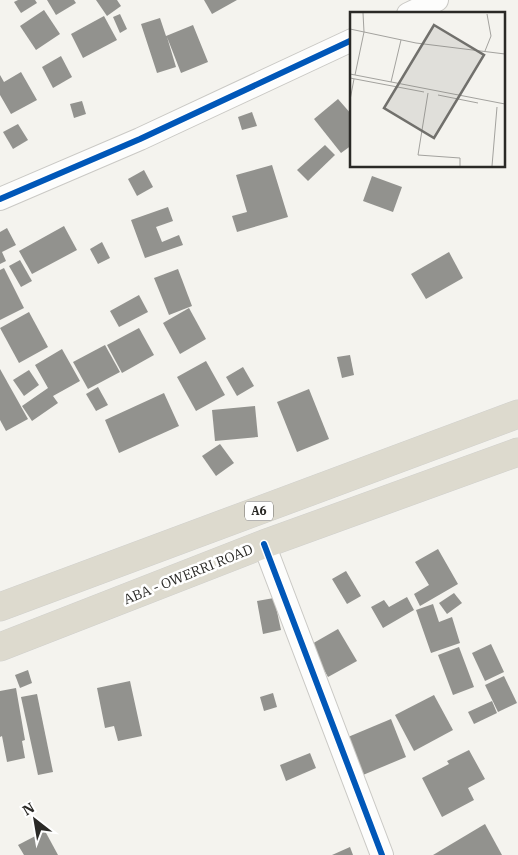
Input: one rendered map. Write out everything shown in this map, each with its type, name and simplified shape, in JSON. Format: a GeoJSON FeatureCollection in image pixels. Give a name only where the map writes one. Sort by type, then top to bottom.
{"type":"FeatureCollection","features":[{"type":"Feature","properties":{"kind":"highway","name":"A6"},"geometry":{"type":"LineString","coordinates":[[0,607],[518,414]]}},
{"type":"Feature","properties":{"kind":"highway","name":"ABA - OWERRI ROAD"},"geometry":{"type":"LineString","coordinates":[[0,647],[264,544],[518,452]]}},
{"type":"Feature","properties":{"kind":"highway"},"geometry":{"type":"LineString","coordinates":[[43,591],[55,626]]}},
{"type":"Feature","properties":{"kind":"street"},"geometry":{"type":"LineString","coordinates":[[412,12],[437,0]]}},
{"type":"Feature","properties":{"kind":"street"},"geometry":{"type":"LineString","coordinates":[[0,199],[140,139],[350,41]]}},
{"type":"Feature","properties":{"kind":"street"},"geometry":{"type":"LineString","coordinates":[[264,544],[382,855]]}},
{"type":"Feature","properties":{"kind":"building"},"geometry":{"type":"Polygon","coordinates":[[[18,0],[35,0],[37,3],[21,13],[14,2],[18,0]]]}},
{"type":"Feature","properties":{"kind":"building"},"geometry":{"type":"Polygon","coordinates":[[[47,0],[74,0],[76,3],[56,15],[47,0]]]}},
{"type":"Feature","properties":{"kind":"building"},"geometry":{"type":"Polygon","coordinates":[[[96,0],[117,0],[121,6],[107,16],[96,0]]]}},
{"type":"Feature","properties":{"kind":"building"},"geometry":{"type":"Polygon","coordinates":[[[204,0],[237,0],[212,14],[204,0]]]}},
{"type":"Feature","properties":{"kind":"building"},"geometry":{"type":"Polygon","coordinates":[[[44,10],[60,34],[36,50],[20,26],[44,10]]]}},
{"type":"Feature","properties":{"kind":"building"},"geometry":{"type":"Polygon","coordinates":[[[120,14],[127,29],[120,33],[113,17],[120,14]]]}},
{"type":"Feature","properties":{"kind":"building"},"geometry":{"type":"Polygon","coordinates":[[[104,16],[117,40],[83,58],[71,34],[104,16]]]}},
{"type":"Feature","properties":{"kind":"building"},"geometry":{"type":"Polygon","coordinates":[[[160,18],[166,36],[193,25],[208,62],[181,73],[167,37],[176,67],[157,73],[141,24],[160,18]]]}},
{"type":"Feature","properties":{"kind":"building"},"geometry":{"type":"Polygon","coordinates":[[[61,56],[72,77],[53,88],[42,67],[61,56]]]}},
{"type":"Feature","properties":{"kind":"building"},"geometry":{"type":"Polygon","coordinates":[[[21,72],[37,100],[11,114],[0,95],[0,75],[4,82],[21,72]]]}},
{"type":"Feature","properties":{"kind":"building"},"geometry":{"type":"Polygon","coordinates":[[[338,99],[350,113],[350,146],[341,153],[314,119],[338,99]]]}},
{"type":"Feature","properties":{"kind":"building"},"geometry":{"type":"Polygon","coordinates":[[[82,101],[86,114],[74,118],[70,104],[82,101]]]}},
{"type":"Feature","properties":{"kind":"building"},"geometry":{"type":"Polygon","coordinates":[[[252,112],[257,126],[242,130],[238,117],[252,112]]]}},
{"type":"Feature","properties":{"kind":"building"},"geometry":{"type":"Polygon","coordinates":[[[18,124],[28,140],[13,149],[3,132],[18,124]]]}},
{"type":"Feature","properties":{"kind":"building"},"geometry":{"type":"Polygon","coordinates":[[[325,145],[335,155],[308,181],[297,170],[325,145]]]}},
{"type":"Feature","properties":{"kind":"building"},"geometry":{"type":"Polygon","coordinates":[[[272,165],[288,217],[237,232],[232,216],[247,212],[236,175],[272,165]]]}},
{"type":"Feature","properties":{"kind":"building"},"geometry":{"type":"Polygon","coordinates":[[[144,170],[153,187],[137,196],[128,179],[144,170]]]}},
{"type":"Feature","properties":{"kind":"building"},"geometry":{"type":"Polygon","coordinates":[[[372,176],[402,187],[393,212],[363,201],[372,176]]]}},
{"type":"Feature","properties":{"kind":"building"},"geometry":{"type":"Polygon","coordinates":[[[168,207],[173,221],[156,227],[162,242],[179,235],[183,245],[145,258],[131,220],[168,207]]]}},
{"type":"Feature","properties":{"kind":"building"},"geometry":{"type":"Polygon","coordinates":[[[64,226],[77,250],[32,274],[19,251],[64,226]]]}},
{"type":"Feature","properties":{"kind":"building"},"geometry":{"type":"Polygon","coordinates":[[[7,228],[16,245],[2,252],[6,261],[0,264],[0,232],[7,228]]]}},
{"type":"Feature","properties":{"kind":"building"},"geometry":{"type":"Polygon","coordinates":[[[102,242],[110,258],[98,264],[90,249],[102,242]]]}},
{"type":"Feature","properties":{"kind":"building"},"geometry":{"type":"Polygon","coordinates":[[[449,252],[463,278],[426,299],[411,274],[449,252]]]}},
{"type":"Feature","properties":{"kind":"building"},"geometry":{"type":"Polygon","coordinates":[[[20,260],[32,281],[21,287],[9,266],[20,260]]]}},
{"type":"Feature","properties":{"kind":"building"},"geometry":{"type":"Polygon","coordinates":[[[4,268],[24,308],[0,320],[0,270],[4,268]]]}},
{"type":"Feature","properties":{"kind":"building"},"geometry":{"type":"Polygon","coordinates":[[[178,269],[192,306],[169,315],[154,278],[178,269]]]}},
{"type":"Feature","properties":{"kind":"building"},"geometry":{"type":"Polygon","coordinates":[[[139,295],[148,312],[119,327],[110,311],[139,295]]]}},
{"type":"Feature","properties":{"kind":"building"},"geometry":{"type":"Polygon","coordinates":[[[189,308],[206,339],[180,354],[163,323],[189,308]]]}},
{"type":"Feature","properties":{"kind":"building"},"geometry":{"type":"Polygon","coordinates":[[[29,312],[48,347],[19,363],[0,328],[29,312]]]}},
{"type":"Feature","properties":{"kind":"building"},"geometry":{"type":"Polygon","coordinates":[[[139,328],[154,355],[122,373],[107,345],[139,328]]]}},
{"type":"Feature","properties":{"kind":"building"},"geometry":{"type":"Polygon","coordinates":[[[105,345],[120,372],[88,389],[73,362],[105,345]]]}},
{"type":"Feature","properties":{"kind":"building"},"geometry":{"type":"Polygon","coordinates":[[[62,349],[80,381],[53,396],[58,403],[32,421],[22,406],[48,388],[35,365],[62,349]]]}},
{"type":"Feature","properties":{"kind":"building"},"geometry":{"type":"Polygon","coordinates":[[[350,355],[354,375],[342,378],[337,357],[350,355]]]}},
{"type":"Feature","properties":{"kind":"building"},"geometry":{"type":"Polygon","coordinates":[[[206,361],[225,395],[196,411],[177,377],[206,361]]]}},
{"type":"Feature","properties":{"kind":"building"},"geometry":{"type":"Polygon","coordinates":[[[243,367],[254,386],[237,396],[226,377],[243,367]]]}},
{"type":"Feature","properties":{"kind":"building"},"geometry":{"type":"Polygon","coordinates":[[[0,369],[28,419],[6,431],[0,420],[0,369]]]}},
{"type":"Feature","properties":{"kind":"building"},"geometry":{"type":"Polygon","coordinates":[[[29,370],[39,385],[24,396],[13,380],[29,370]]]}},
{"type":"Feature","properties":{"kind":"building"},"geometry":{"type":"Polygon","coordinates":[[[98,387],[108,405],[96,411],[86,394],[98,387]]]}},
{"type":"Feature","properties":{"kind":"building"},"geometry":{"type":"Polygon","coordinates":[[[309,389],[329,439],[297,452],[277,402],[309,389]]]}},
{"type":"Feature","properties":{"kind":"building"},"geometry":{"type":"Polygon","coordinates":[[[164,393],[179,426],[119,453],[105,420],[164,393]]]}},
{"type":"Feature","properties":{"kind":"building"},"geometry":{"type":"Polygon","coordinates":[[[255,406],[258,437],[215,441],[212,410],[255,406]]]}},
{"type":"Feature","properties":{"kind":"building"},"geometry":{"type":"Polygon","coordinates":[[[220,444],[234,463],[216,476],[202,456],[220,444]]]}},
{"type":"Feature","properties":{"kind":"building"},"geometry":{"type":"Polygon","coordinates":[[[438,549],[458,584],[420,606],[414,594],[429,585],[415,562],[438,549]]]}},
{"type":"Feature","properties":{"kind":"building"},"geometry":{"type":"Polygon","coordinates":[[[346,571],[361,596],[347,604],[332,579],[346,571]]]}},
{"type":"Feature","properties":{"kind":"building"},"geometry":{"type":"Polygon","coordinates":[[[454,593],[462,603],[447,614],[439,603],[454,593]]]}},
{"type":"Feature","properties":{"kind":"building"},"geometry":{"type":"Polygon","coordinates":[[[407,597],[414,610],[383,628],[371,607],[384,600],[389,607],[407,597]]]}},
{"type":"Feature","properties":{"kind":"building"},"geometry":{"type":"Polygon","coordinates":[[[274,598],[281,630],[263,634],[257,601],[274,598]]]}},
{"type":"Feature","properties":{"kind":"building"},"geometry":{"type":"Polygon","coordinates":[[[433,604],[439,622],[452,617],[460,643],[431,653],[416,610],[433,604]]]}},
{"type":"Feature","properties":{"kind":"building"},"geometry":{"type":"Polygon","coordinates":[[[338,629],[357,661],[328,677],[310,645],[338,629]]]}},
{"type":"Feature","properties":{"kind":"building"},"geometry":{"type":"Polygon","coordinates":[[[491,644],[504,672],[485,681],[472,653],[491,644]]]}},
{"type":"Feature","properties":{"kind":"building"},"geometry":{"type":"Polygon","coordinates":[[[459,647],[474,687],[453,695],[438,655],[459,647]]]}},
{"type":"Feature","properties":{"kind":"building"},"geometry":{"type":"Polygon","coordinates":[[[28,670],[32,683],[20,688],[15,675],[28,670]]]}},
{"type":"Feature","properties":{"kind":"building"},"geometry":{"type":"Polygon","coordinates":[[[504,676],[517,703],[498,712],[485,685],[504,676]]]}},
{"type":"Feature","properties":{"kind":"building"},"geometry":{"type":"Polygon","coordinates":[[[130,681],[142,736],[118,741],[114,726],[105,728],[97,688],[130,681]]]}},
{"type":"Feature","properties":{"kind":"building"},"geometry":{"type":"Polygon","coordinates":[[[16,688],[25,740],[22,741],[25,758],[7,762],[2,736],[0,737],[0,691],[16,688]]]}},
{"type":"Feature","properties":{"kind":"building"},"geometry":{"type":"Polygon","coordinates":[[[273,693],[277,707],[264,711],[260,697],[273,693]]]}},
{"type":"Feature","properties":{"kind":"building"},"geometry":{"type":"Polygon","coordinates":[[[37,694],[53,772],[38,775],[21,697],[37,694]]]}},
{"type":"Feature","properties":{"kind":"building"},"geometry":{"type":"Polygon","coordinates":[[[434,695],[453,730],[414,751],[395,715],[434,695]]]}},
{"type":"Feature","properties":{"kind":"building"},"geometry":{"type":"Polygon","coordinates":[[[492,701],[497,713],[474,724],[468,712],[492,701]]]}},
{"type":"Feature","properties":{"kind":"building"},"geometry":{"type":"Polygon","coordinates":[[[391,719],[406,757],[363,775],[348,737],[391,719]]]}},
{"type":"Feature","properties":{"kind":"building"},"geometry":{"type":"Polygon","coordinates":[[[469,750],[485,779],[468,788],[474,800],[442,817],[422,778],[449,764],[447,761],[469,750]]]}},
{"type":"Feature","properties":{"kind":"building"},"geometry":{"type":"Polygon","coordinates":[[[310,753],[316,768],[286,781],[280,765],[310,753]]]}},
{"type":"Feature","properties":{"kind":"building"},"geometry":{"type":"Polygon","coordinates":[[[485,824],[502,855],[433,855],[485,824]]]}},
{"type":"Feature","properties":{"kind":"building"},"geometry":{"type":"Polygon","coordinates":[[[45,831],[58,855],[24,855],[18,845],[45,831]]]}},
{"type":"Feature","properties":{"kind":"building"},"geometry":{"type":"Polygon","coordinates":[[[350,847],[353,855],[332,855],[350,847]]]}},
{"type":"Feature","properties":{"kind":"cycle path"},"geometry":{"type":"LineString","coordinates":[[0,199],[140,139],[350,41]]}},
{"type":"Feature","properties":{"kind":"cycle path"},"geometry":{"type":"LineString","coordinates":[[264,544],[382,855]]}}]}
